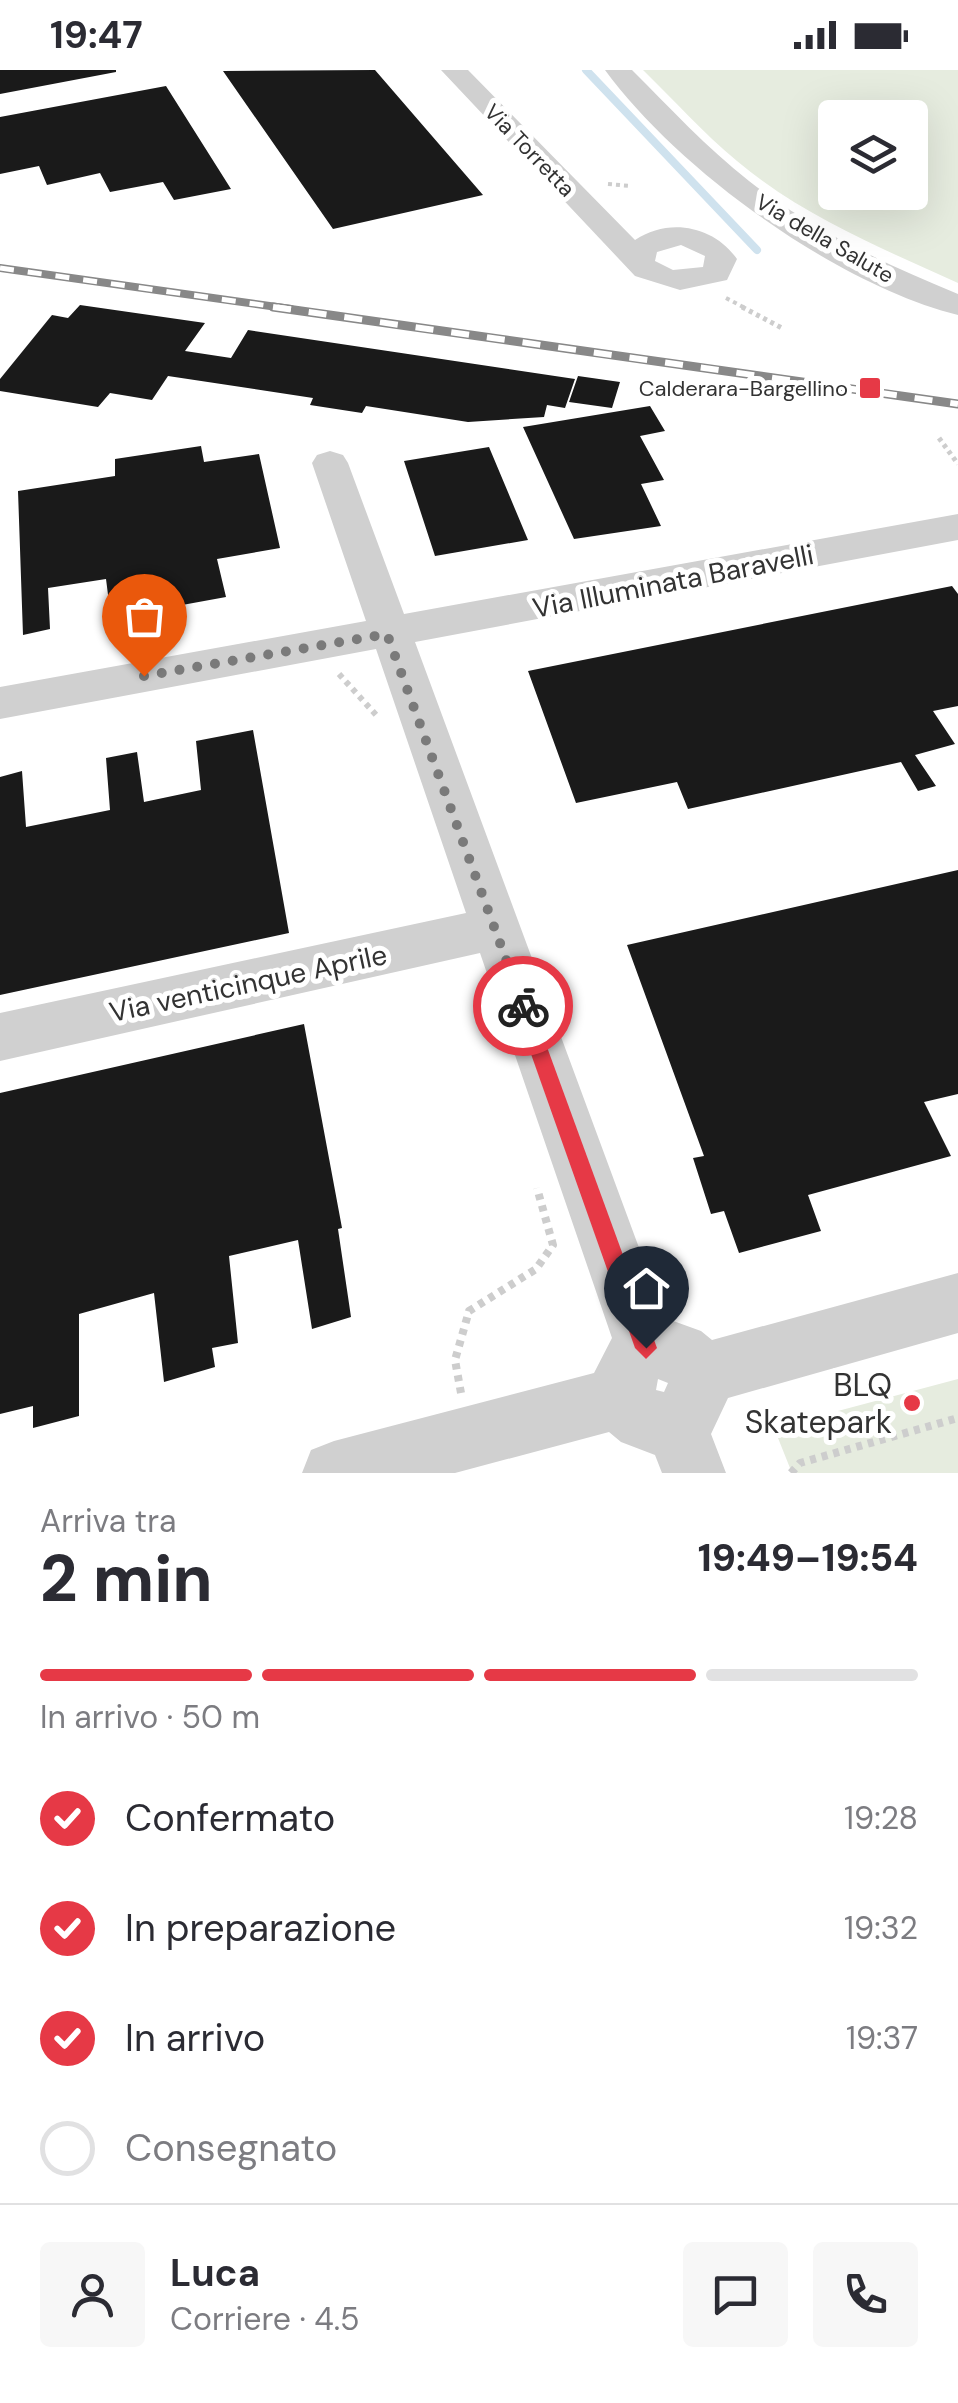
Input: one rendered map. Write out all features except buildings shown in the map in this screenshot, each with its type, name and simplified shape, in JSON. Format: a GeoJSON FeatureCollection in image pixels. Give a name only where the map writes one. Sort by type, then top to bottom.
{"type":"FeatureCollection","features":[{"type":"Feature","properties":{"kind":"street","name":"Via Torretta"},"geometry":{"type":"LineString","coordinates":[[454,70],[606,230],[644,233],[667,279],[694,281]]}},
{"type":"Feature","properties":{"kind":"street","name":"Via della Salute"},"geometry":{"type":"LineString","coordinates":[[618,70],[722,173],[758,202],[831,245],[958,305]]}},
{"type":"Feature","properties":{"kind":"street"},"geometry":{"type":"LineString","coordinates":[[578,199],[644,233],[690,237],[712,246],[722,260],[716,273],[694,281]]}},
{"type":"Feature","properties":{"kind":"street"},"geometry":{"type":"LineString","coordinates":[[330,462],[387,634],[668,1403]]}},
{"type":"Feature","properties":{"kind":"street","name":"Via Illuminata Baravelli"},"geometry":{"type":"LineString","coordinates":[[387,634],[958,527]]}},
{"type":"Feature","properties":{"kind":"street"},"geometry":{"type":"LineString","coordinates":[[0,703],[387,634]]}},
{"type":"Feature","properties":{"kind":"street","name":"Via venticinque Aprile"},"geometry":{"type":"LineString","coordinates":[[0,1037],[495,928]]}},
{"type":"Feature","properties":{"kind":"street"},"geometry":{"type":"LineString","coordinates":[[334,1473],[668,1403],[958,1303]]}},
{"type":"Feature","properties":{"kind":"path"},"geometry":{"type":"LineString","coordinates":[[694,281],[782,328]]}},
{"type":"Feature","properties":{"kind":"path"},"geometry":{"type":"LineString","coordinates":[[939,438],[958,464]]}},
{"type":"Feature","properties":{"kind":"path"},"geometry":{"type":"LineString","coordinates":[[791,1473],[800,1463],[958,1418]]}},
{"type":"Feature","properties":{"kind":"shaded area"},"geometry":{"type":"Polygon","coordinates":[[[643,70],[958,70],[958,283],[843,230],[788,198],[700,128],[643,70]]]}},
{"type":"Feature","properties":{"kind":"shaded area","name":"BLQ Skatepark"},"geometry":{"type":"Polygon","coordinates":[[[958,1379],[958,1473],[792,1473],[774,1428],[958,1379]]]}},
{"type":"Feature","properties":{"kind":"waterway"},"geometry":{"type":"LineString","coordinates":[[586,70],[757,250]]}},
{"type":"Feature","properties":{"kind":"railway"},"geometry":{"type":"LineString","coordinates":[[0,268],[291,309]]}},
{"type":"Feature","properties":{"kind":"railway"},"geometry":{"type":"LineString","coordinates":[[273,307],[958,404]]}},
{"type":"Feature","properties":{"kind":"way so far"},"geometry":{"type":"LineString","coordinates":[[144,676],[387,634],[523,1006]]}},
{"type":"Feature","properties":{"kind":"place","name":"Calderara-Bargellino"},"geometry":{"type":"Point","coordinates":[870,388]}},
{"type":"Feature","properties":{"kind":"place","name":"BLQ Skatepark"},"geometry":{"type":"Point","coordinates":[912,1403]}},
{"type":"Feature","properties":{"kind":"route"},"geometry":{"type":"LineString","coordinates":[[523,1006],[646,1348]]}}]}
